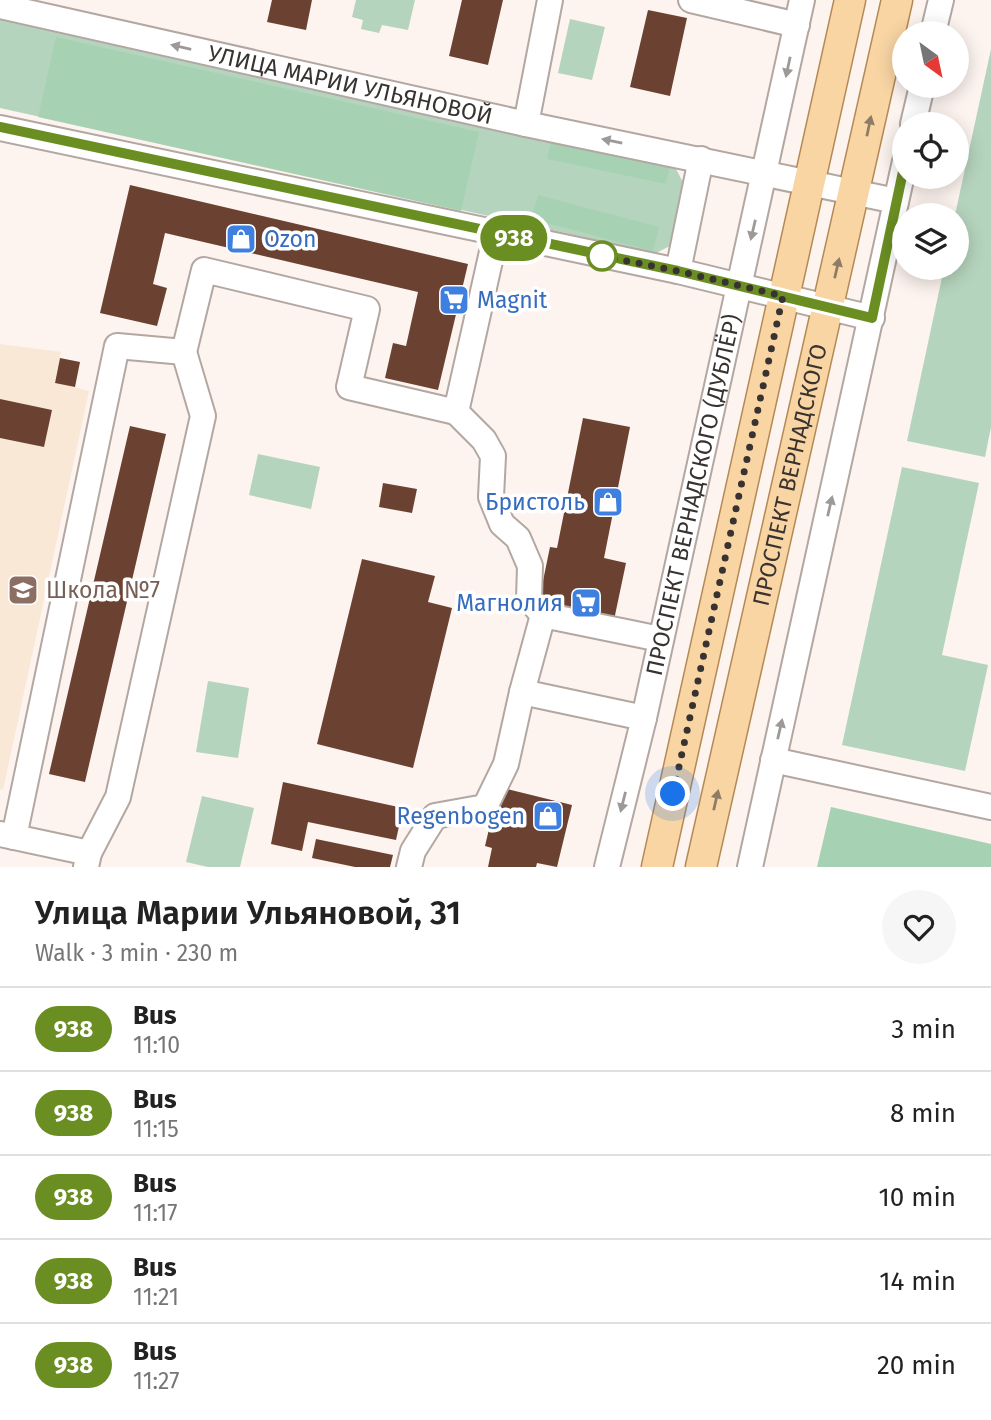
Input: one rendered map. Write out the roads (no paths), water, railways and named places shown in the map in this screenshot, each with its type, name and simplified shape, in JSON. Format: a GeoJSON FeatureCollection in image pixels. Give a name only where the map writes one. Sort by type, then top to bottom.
{"type":"FeatureCollection","features":[{"type":"Feature","properties":{"kind":"main road","name":"ПРОСПЕКТ ВЕРНАДСКОГО"},"geometry":{"type":"LineString","coordinates":[[657,867],[850,0]]}},
{"type":"Feature","properties":{"kind":"main road","name":"ПРОСПЕКТ ВЕРНАДСКОГО"},"geometry":{"type":"LineString","coordinates":[[701,867],[897,0]]}},
{"type":"Feature","properties":{"kind":"street"},"geometry":{"type":"LineString","coordinates":[[526,124],[550,0]]}},
{"type":"Feature","properties":{"kind":"street"},"geometry":{"type":"LineString","coordinates":[[691,0],[797,25]]}},
{"type":"Feature","properties":{"kind":"street","name":"ПРОСПЕКТ ВЕРНАДСКОГО (ДУБЛЁР)"},"geometry":{"type":"LineString","coordinates":[[607,867],[644,718],[802,0]]}},
{"type":"Feature","properties":{"kind":"street"},"geometry":{"type":"LineString","coordinates":[[936,21],[941,0]]}},
{"type":"Feature","properties":{"kind":"street","name":"УЛИЦА МАРИИ УЛЬЯНОВОЙ"},"geometry":{"type":"LineString","coordinates":[[0,6],[526,124],[896,201]]}},
{"type":"Feature","properties":{"kind":"street"},"geometry":{"type":"LineString","coordinates":[[0,128],[678,271],[872,318]]}},
{"type":"Feature","properties":{"kind":"street"},"geometry":{"type":"LineString","coordinates":[[678,271],[701,159]]}},
{"type":"Feature","properties":{"kind":"street"},"geometry":{"type":"LineString","coordinates":[[750,867],[899,189]]}},
{"type":"Feature","properties":{"kind":"street"},"geometry":{"type":"LineString","coordinates":[[456,412],[496,234]]}},
{"type":"Feature","properties":{"kind":"street"},"geometry":{"type":"LineString","coordinates":[[184,352],[117,346],[7,835],[88,860],[118,797],[203,416],[184,352],[204,270],[367,309],[349,387],[456,412],[484,440],[493,456],[491,497],[502,524],[518,537],[530,566],[528,599],[543,615],[660,639]]}},
{"type":"Feature","properties":{"kind":"street"},"geometry":{"type":"LineString","coordinates":[[410,867],[413,851],[435,816],[485,807],[506,764],[543,615]]}},
{"type":"Feature","properties":{"kind":"street"},"geometry":{"type":"LineString","coordinates":[[522,692],[644,718]]}},
{"type":"Feature","properties":{"kind":"street"},"geometry":{"type":"LineString","coordinates":[[773,760],[991,807]]}},
{"type":"Feature","properties":{"kind":"place","name":"Ozon"},"geometry":{"type":"Point","coordinates":[241,239]}},
{"type":"Feature","properties":{"kind":"place","name":"Magnit"},"geometry":{"type":"Point","coordinates":[454,300]}},
{"type":"Feature","properties":{"kind":"place","name":"Бристоль"},"geometry":{"type":"Point","coordinates":[608,502]}},
{"type":"Feature","properties":{"kind":"place","name":"Школа №7"},"geometry":{"type":"Point","coordinates":[23,590]}},
{"type":"Feature","properties":{"kind":"place","name":"Магнолия"},"geometry":{"type":"Point","coordinates":[586,603]}},
{"type":"Feature","properties":{"kind":"place","name":"Regenbogen"},"geometry":{"type":"Point","coordinates":[548,816]}}]}
